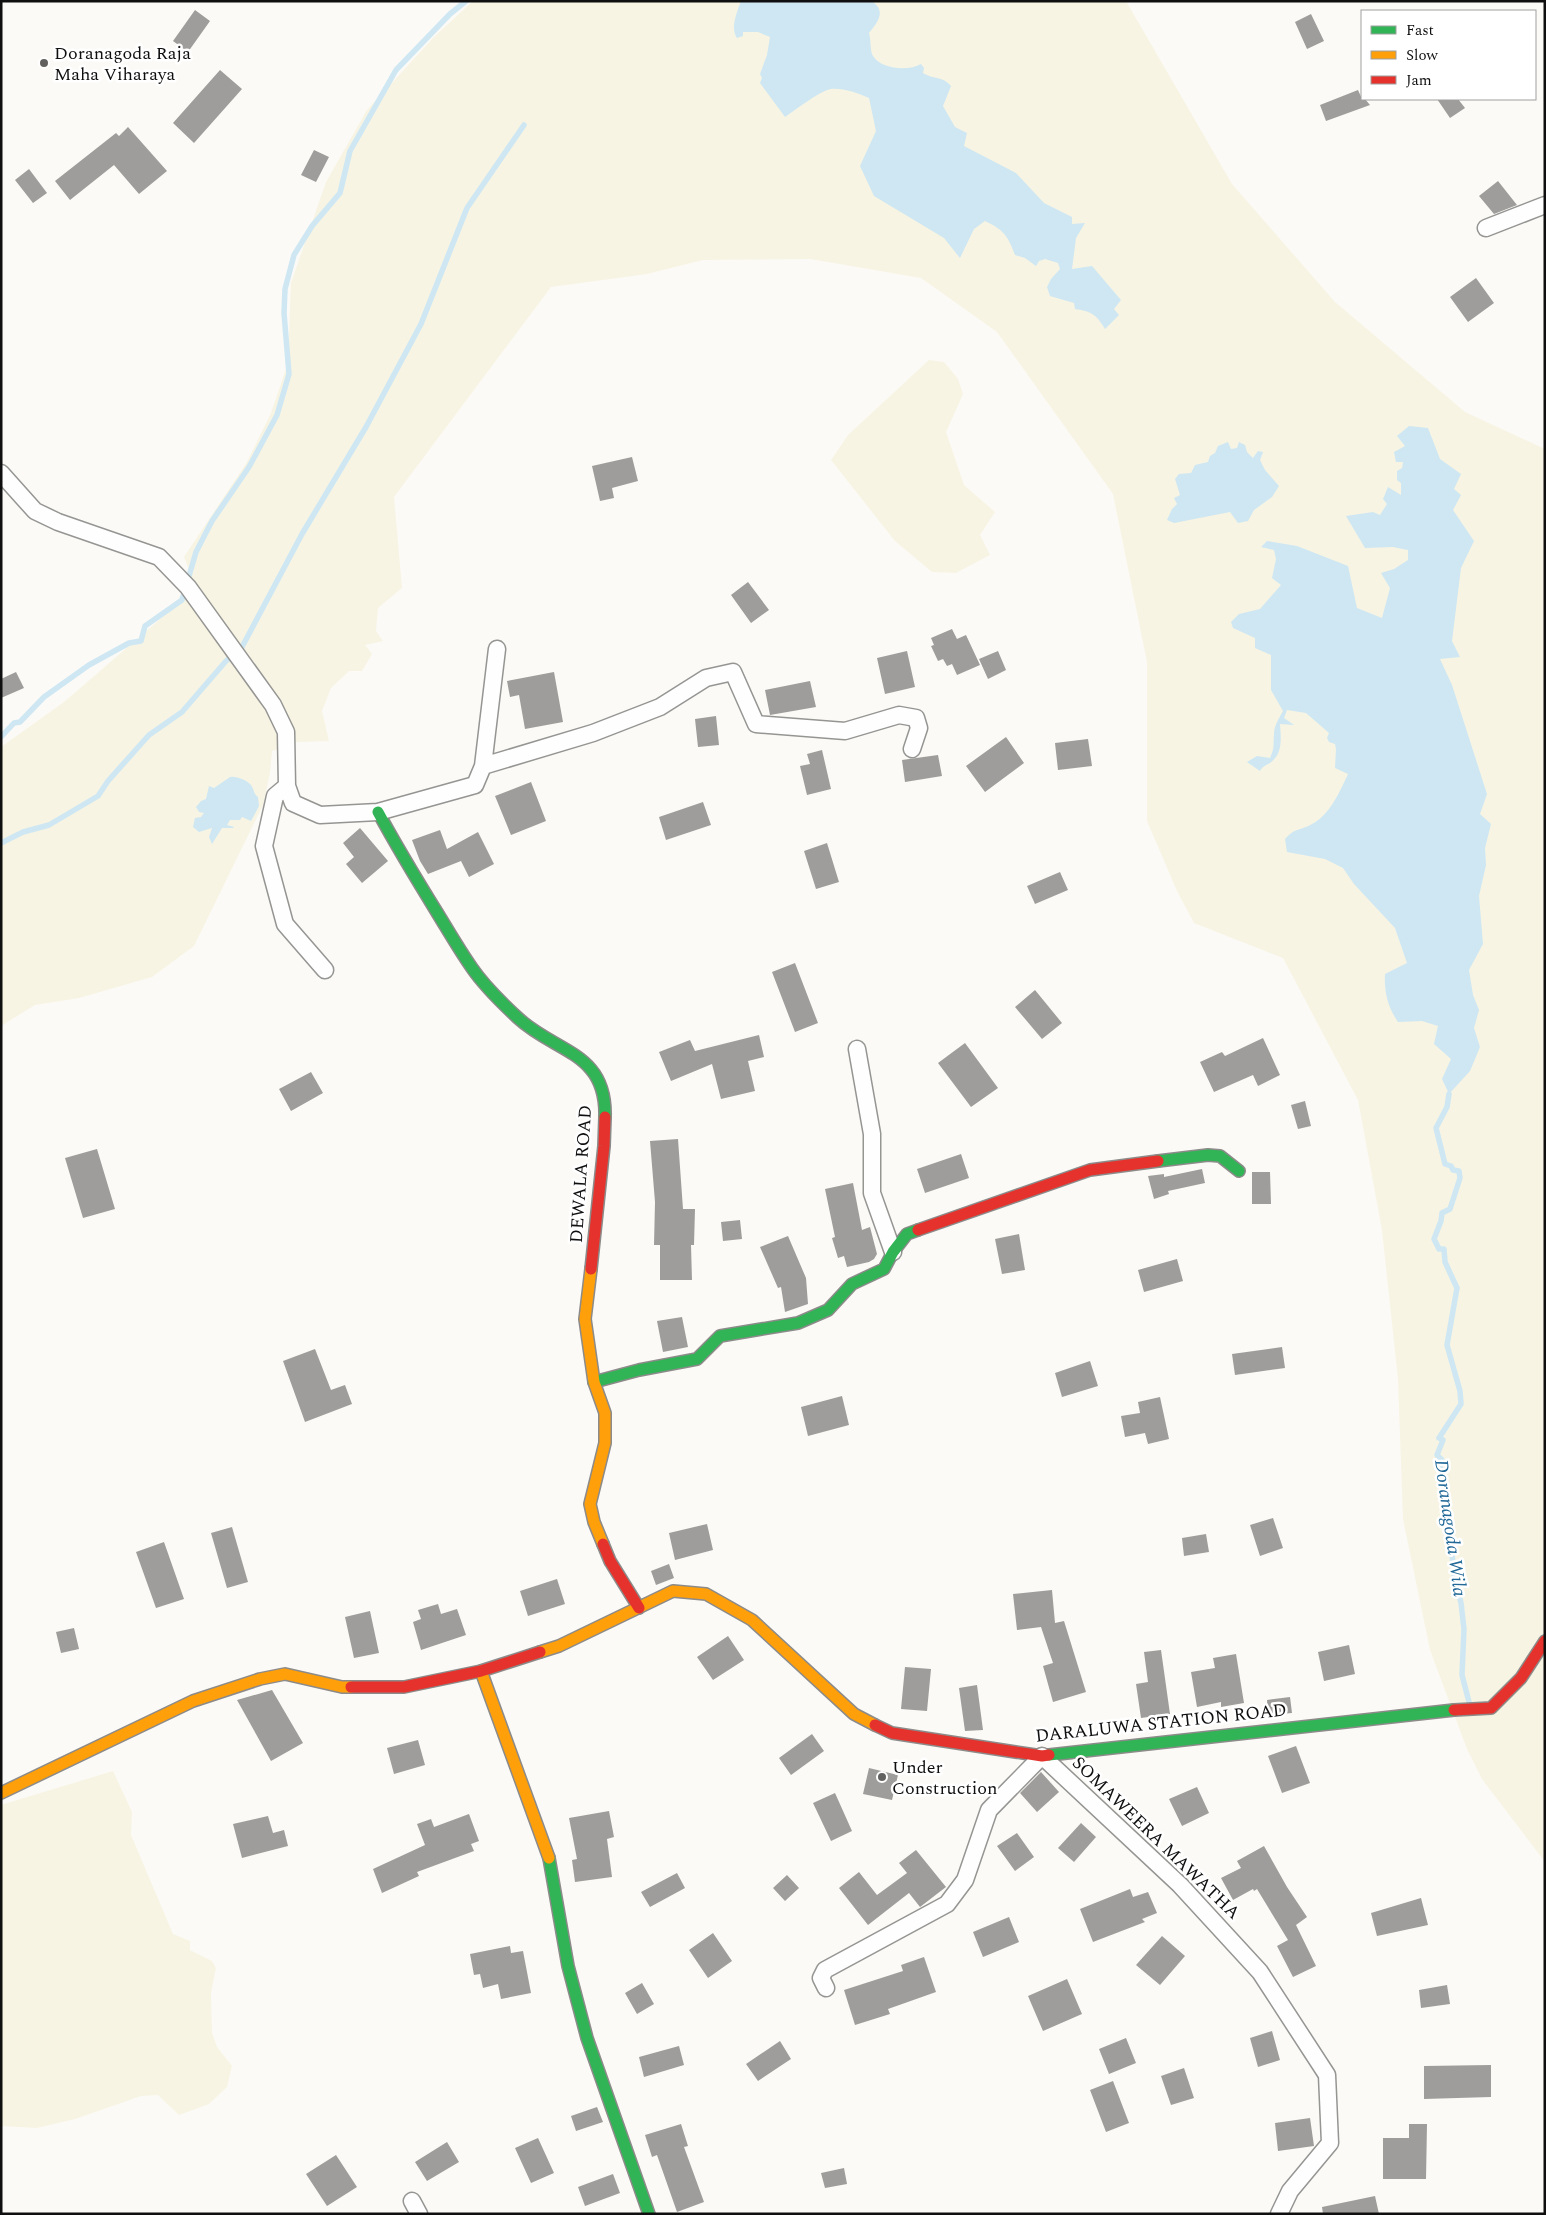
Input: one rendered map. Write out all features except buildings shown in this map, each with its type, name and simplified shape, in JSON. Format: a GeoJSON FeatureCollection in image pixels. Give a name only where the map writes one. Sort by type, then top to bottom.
{"type":"FeatureCollection","features":[{"type":"Feature","properties":{"kind":"street"},"geometry":{"type":"LineString","coordinates":[[1486,228],[1545,205]]}},
{"type":"Feature","properties":{"kind":"street"},"geometry":{"type":"LineString","coordinates":[[1,473],[35,511],[58,522],[159,557],[188,587],[273,705],[286,732],[287,786],[293,803],[320,815],[378,812],[475,784],[483,766],[496,649]]}},
{"type":"Feature","properties":{"kind":"street"},"geometry":{"type":"LineString","coordinates":[[483,766],[593,733],[660,707],[706,678],[733,672],[756,724],[846,731],[899,715],[908,716],[916,718],[919,728],[912,749]]}},
{"type":"Feature","properties":{"kind":"street"},"geometry":{"type":"LineString","coordinates":[[287,786],[275,796],[264,846],[285,924],[325,970]]}},
{"type":"Feature","properties":{"kind":"street","name":"DEWALA ROAD"},"geometry":{"type":"LineString","coordinates":[[378,812],[404,860],[473,970],[526,1025],[577,1055],[590,1067],[601,1085],[605,1109],[604,1146],[585,1319],[594,1382],[605,1413],[605,1443],[590,1504],[594,1522],[610,1561],[639,1608]]}},
{"type":"Feature","properties":{"kind":"street"},"geometry":{"type":"LineString","coordinates":[[857,1049],[872,1134],[872,1193],[893,1252]]}},
{"type":"Feature","properties":{"kind":"street"},"geometry":{"type":"LineString","coordinates":[[594,1382],[639,1370],[697,1359],[720,1336],[798,1323],[828,1310],[852,1284],[884,1269],[893,1252],[907,1234],[1090,1170],[1208,1155],[1220,1156],[1239,1172]]}},
{"type":"Feature","properties":{"kind":"street","name":"DARALUWA STATION ROAD"},"geometry":{"type":"LineString","coordinates":[[1,1793],[193,1701],[260,1679],[285,1674],[342,1687],[404,1687],[482,1671],[559,1646],[673,1591],[706,1594],[752,1620],[854,1714],[892,1733],[1042,1756],[1443,1710],[1491,1708],[1521,1678],[1545,1642]]}},
{"type":"Feature","properties":{"kind":"street"},"geometry":{"type":"LineString","coordinates":[[482,1671],[550,1860],[568,1966],[587,2038],[649,2214]]}},
{"type":"Feature","properties":{"kind":"street"},"geometry":{"type":"LineString","coordinates":[[826,1988],[821,1978],[825,1970],[947,1904],[965,1880],[989,1810],[1042,1756]]}},
{"type":"Feature","properties":{"kind":"street","name":"SOMAWEERA MAWATHA"},"geometry":{"type":"LineString","coordinates":[[1042,1756],[1180,1885],[1260,1972],[1327,2075],[1330,2143],[1290,2191],[1279,2214]]}},
{"type":"Feature","properties":{"kind":"shaded area"},"geometry":{"type":"Polygon","coordinates":[[[473,1],[1126,1],[1232,184],[1335,302],[1465,412],[1545,449],[1545,1862],[1482,1779],[1467,1749],[1430,1650],[1403,1519],[1398,1379],[1382,1230],[1358,1100],[1283,958],[1194,923],[1177,891],[1147,821],[1147,662],[1113,494],[997,332],[921,278],[810,259],[703,260],[647,274],[551,287],[394,497],[402,588],[378,608],[376,631],[383,641],[365,645],[372,654],[362,671],[349,671],[331,688],[322,711],[329,741],[297,742],[272,751],[270,773],[263,805],[194,946],[152,977],[79,998],[35,1005],[1,1026],[1,747],[64,702],[173,608],[192,577],[184,557],[247,462],[271,413],[288,363],[291,283],[326,182],[367,110],[434,37],[473,1]]]}},
{"type":"Feature","properties":{"kind":"shaded area"},"geometry":{"type":"Polygon","coordinates":[[[929,360],[944,362],[958,379],[963,394],[946,432],[964,485],[995,512],[980,535],[990,555],[956,573],[932,572],[895,541],[831,460],[848,435],[929,360]]]}},
{"type":"Feature","properties":{"kind":"shaded area"},"geometry":{"type":"Polygon","coordinates":[[[113,1771],[132,1812],[131,1835],[173,1934],[190,1941],[190,1950],[212,1961],[216,1968],[211,1993],[212,2033],[217,2047],[232,2066],[227,2087],[209,2104],[179,2115],[158,2095],[141,2096],[75,2119],[37,2128],[1,2126],[1,1805],[113,1771]]]}},
{"type":"Feature","properties":{"kind":"water"},"geometry":{"type":"Polygon","coordinates":[[[741,1],[871,1],[876,5],[880,12],[878,20],[869,33],[873,56],[877,61],[889,67],[910,68],[921,64],[924,68],[923,73],[941,79],[951,86],[943,106],[955,127],[967,133],[964,146],[1016,173],[1044,203],[1072,217],[1072,224],[1085,223],[1076,238],[1072,269],[1092,266],[1121,300],[1114,309],[1119,315],[1105,329],[1093,314],[1075,309],[1074,303],[1050,296],[1047,287],[1060,269],[1058,263],[1045,259],[1039,261],[1036,266],[1025,258],[1015,255],[1004,234],[997,227],[985,221],[974,229],[960,258],[944,238],[874,196],[860,166],[876,131],[869,98],[846,90],[831,89],[814,97],[785,117],[760,83],[762,78],[760,74],[767,55],[770,37],[758,32],[743,32],[743,36],[737,38],[735,34],[735,20],[741,1]]]}},
{"type":"Feature","properties":{"kind":"water"},"geometry":{"type":"Polygon","coordinates":[[[1409,426],[1428,428],[1440,459],[1461,474],[1454,489],[1461,495],[1453,510],[1474,541],[1461,568],[1452,641],[1460,657],[1440,659],[1452,685],[1487,794],[1480,814],[1491,824],[1485,848],[1486,865],[1479,896],[1483,944],[1469,970],[1473,995],[1479,1010],[1474,1028],[1480,1047],[1470,1071],[1449,1094],[1442,1079],[1451,1059],[1434,1044],[1438,1026],[1422,1021],[1398,1022],[1389,1005],[1385,987],[1385,974],[1407,963],[1395,928],[1354,884],[1343,868],[1325,859],[1287,852],[1285,839],[1295,831],[1312,824],[1324,815],[1334,802],[1348,774],[1335,768],[1336,749],[1335,744],[1329,742],[1327,738],[1329,733],[1306,713],[1287,710],[1284,718],[1294,725],[1280,724],[1280,745],[1274,759],[1260,771],[1247,762],[1257,756],[1270,758],[1273,748],[1274,731],[1283,711],[1271,690],[1271,655],[1255,648],[1255,638],[1233,628],[1231,622],[1239,614],[1260,609],[1281,585],[1272,578],[1276,559],[1274,550],[1261,547],[1267,541],[1297,546],[1348,566],[1357,608],[1382,618],[1390,588],[1381,573],[1394,569],[1408,560],[1408,550],[1393,547],[1365,548],[1346,516],[1373,512],[1380,515],[1387,504],[1383,499],[1388,487],[1401,495],[1401,483],[1397,480],[1397,471],[1402,468],[1403,462],[1396,462],[1394,452],[1405,446],[1397,436],[1409,426]]]}},
{"type":"Feature","properties":{"kind":"water"},"geometry":{"type":"Polygon","coordinates":[[[1228,442],[1231,449],[1237,448],[1239,442],[1245,445],[1247,452],[1253,458],[1258,451],[1263,452],[1260,460],[1265,470],[1279,486],[1272,497],[1254,510],[1248,521],[1238,523],[1230,512],[1174,523],[1167,520],[1172,509],[1177,504],[1174,498],[1180,495],[1175,479],[1179,474],[1191,473],[1195,465],[1208,462],[1218,446],[1228,442]]]}},
{"type":"Feature","properties":{"kind":"water"},"geometry":{"type":"Polygon","coordinates":[[[230,777],[236,777],[251,785],[258,797],[259,806],[251,821],[242,817],[240,820],[230,820],[227,825],[234,827],[222,828],[212,844],[209,837],[212,828],[199,832],[193,827],[195,818],[201,817],[204,813],[199,812],[196,807],[201,801],[206,799],[209,786],[214,788],[230,777]]]}},
{"type":"Feature","properties":{"kind":"waterway"},"geometry":{"type":"LineString","coordinates":[[1,737],[14,723],[20,722],[44,697],[89,665],[129,643],[141,641],[145,626],[182,600],[196,552],[212,521],[249,467],[277,415],[289,374],[284,313],[285,289],[294,255],[312,226],[340,193],[350,151],[396,70],[450,14],[466,1]]}},
{"type":"Feature","properties":{"kind":"waterway"},"geometry":{"type":"LineString","coordinates":[[1,843],[23,832],[49,825],[98,796],[108,781],[149,735],[182,712],[226,661],[242,647],[302,534],[366,427],[421,324],[467,208],[524,125]]}},
{"type":"Feature","properties":{"kind":"waterway","name":"Doranagoda Wila"},"geometry":{"type":"LineString","coordinates":[[1449,1094],[1447,1107],[1436,1128],[1445,1164],[1451,1166],[1453,1170],[1459,1171],[1460,1178],[1450,1209],[1442,1213],[1434,1239],[1439,1249],[1444,1249],[1445,1262],[1457,1288],[1447,1345],[1460,1391],[1461,1404],[1439,1438],[1443,1440],[1437,1455],[1442,1460],[1440,1465],[1447,1502],[1454,1575],[1461,1603],[1464,1629],[1462,1675],[1469,1702]]}},
{"type":"Feature","properties":{"kind":"traffic: fast"},"geometry":{"type":"LineString","coordinates":[[378,812],[422,889],[477,974],[518,1018],[588,1066],[598,1079],[603,1096],[605,1117]]}},
{"type":"Feature","properties":{"kind":"traffic: fast"},"geometry":{"type":"LineString","coordinates":[[1158,1161],[1208,1155],[1220,1156],[1239,1171]]}},
{"type":"Feature","properties":{"kind":"traffic: fast"},"geometry":{"type":"LineString","coordinates":[[594,1382],[639,1370],[697,1359],[720,1336],[798,1323],[828,1310],[852,1284],[884,1269],[893,1252],[907,1234],[918,1230]]}},
{"type":"Feature","properties":{"kind":"traffic: fast"},"geometry":{"type":"LineString","coordinates":[[1049,1755],[1454,1710]]}},
{"type":"Feature","properties":{"kind":"traffic: fast"},"geometry":{"type":"LineString","coordinates":[[549,1858],[568,1966],[587,2038],[649,2214]]}},
{"type":"Feature","properties":{"kind":"traffic: slow"},"geometry":{"type":"LineString","coordinates":[[591,1269],[585,1319],[594,1382],[605,1413],[605,1443],[590,1504],[594,1522],[603,1544]]}},
{"type":"Feature","properties":{"kind":"traffic: slow"},"geometry":{"type":"LineString","coordinates":[[540,1652],[559,1646],[673,1591],[706,1594],[752,1620],[854,1714],[875,1725]]}},
{"type":"Feature","properties":{"kind":"traffic: slow"},"geometry":{"type":"LineString","coordinates":[[481,1671],[549,1858]]}},
{"type":"Feature","properties":{"kind":"traffic: slow"},"geometry":{"type":"LineString","coordinates":[[1,1793],[193,1701],[260,1679],[285,1674],[342,1687],[351,1687]]}},
{"type":"Feature","properties":{"kind":"traffic: jam"},"geometry":{"type":"LineString","coordinates":[[591,1269],[604,1146],[605,1117]]}},
{"type":"Feature","properties":{"kind":"traffic: jam"},"geometry":{"type":"LineString","coordinates":[[918,1230],[1090,1170],[1158,1161]]}},
{"type":"Feature","properties":{"kind":"traffic: jam"},"geometry":{"type":"LineString","coordinates":[[603,1544],[610,1561],[639,1608]]}},
{"type":"Feature","properties":{"kind":"traffic: jam"},"geometry":{"type":"LineString","coordinates":[[1454,1710],[1491,1708],[1521,1678],[1545,1641]]}},
{"type":"Feature","properties":{"kind":"traffic: jam"},"geometry":{"type":"LineString","coordinates":[[351,1687],[404,1687],[481,1671],[540,1652]]}},
{"type":"Feature","properties":{"kind":"traffic: jam"},"geometry":{"type":"LineString","coordinates":[[875,1725],[892,1733],[1042,1756],[1049,1755]]}},
{"type":"Feature","properties":{"kind":"place","name":"Doranagoda Raja Maha Viharaya"},"geometry":{"type":"Point","coordinates":[44,63]}},
{"type":"Feature","properties":{"kind":"place","name":"Under Construction"},"geometry":{"type":"Point","coordinates":[882,1777]}}]}
